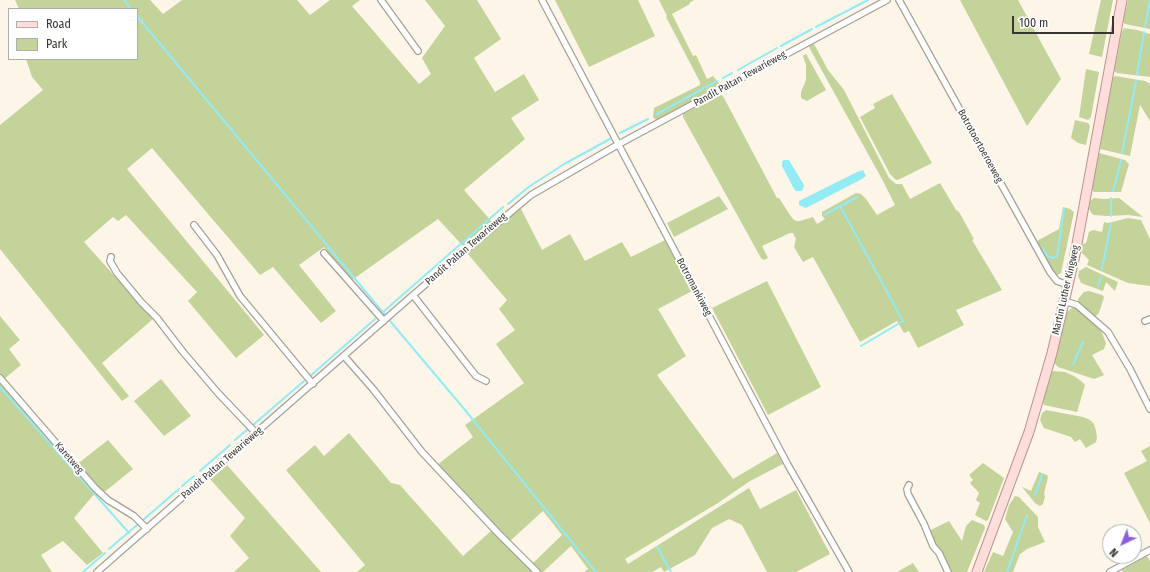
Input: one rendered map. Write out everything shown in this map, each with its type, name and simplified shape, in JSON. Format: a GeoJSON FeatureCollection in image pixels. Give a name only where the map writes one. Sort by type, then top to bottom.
{"type":"FeatureCollection","features":[{"type":"Feature","properties":{"kind":"main road","name":"Martin Luther Kingweg"},"geometry":{"type":"LineString","coordinates":[[977,572],[1029,432],[1052,353],[1068,285],[1122,0]]}},
{"type":"Feature","properties":{"kind":"street"},"geometry":{"type":"LineString","coordinates":[[381,0],[418,51]]}},
{"type":"Feature","properties":{"kind":"street","name":"Botromankiweg"},"geometry":{"type":"LineString","coordinates":[[542,0],[788,465],[849,572]]}},
{"type":"Feature","properties":{"kind":"street","name":"Pandit Paltan Tewarieweg"},"geometry":{"type":"LineString","coordinates":[[97,572],[413,295],[531,195],[619,144],[887,0]]}},
{"type":"Feature","properties":{"kind":"street","name":"Botrotoertoeroeweg"},"geometry":{"type":"LineString","coordinates":[[900,0],[1050,272],[1057,281],[1068,285]]}},
{"type":"Feature","properties":{"kind":"street"},"geometry":{"type":"LineString","coordinates":[[194,225],[217,255],[240,296],[313,384]]}},
{"type":"Feature","properties":{"kind":"street"},"geometry":{"type":"LineString","coordinates":[[324,253],[384,321]]}},
{"type":"Feature","properties":{"kind":"street"},"geometry":{"type":"LineString","coordinates":[[111,257],[110,261],[117,273],[142,303],[157,318],[218,393],[256,433]]}},
{"type":"Feature","properties":{"kind":"street"},"geometry":{"type":"LineString","coordinates":[[413,295],[476,376],[486,381]]}},
{"type":"Feature","properties":{"kind":"street"},"geometry":{"type":"LineString","coordinates":[[1064,301],[1077,305],[1108,332],[1130,369],[1150,409]]}},
{"type":"Feature","properties":{"kind":"street"},"geometry":{"type":"LineString","coordinates":[[344,356],[373,389],[422,452],[537,572]]}},
{"type":"Feature","properties":{"kind":"street","name":"Karetweg"},"geometry":{"type":"LineString","coordinates":[[0,378],[95,488],[108,500],[134,516],[146,529]]}},
{"type":"Feature","properties":{"kind":"street"},"geometry":{"type":"LineString","coordinates":[[909,485],[907,489],[908,494],[948,572]]}},
{"type":"Feature","properties":{"kind":"street"},"geometry":{"type":"LineString","coordinates":[[1110,572],[1150,550]]}},
{"type":"Feature","properties":{"kind":"green space"},"geometry":{"type":"Polygon","coordinates":[[[15,0],[150,0],[163,14],[182,0],[297,0],[310,15],[330,0],[360,0],[352,6],[419,84],[431,74],[422,58],[445,26],[425,0],[477,0],[501,39],[474,58],[495,92],[524,74],[539,100],[511,118],[525,139],[464,190],[492,222],[464,247],[438,219],[352,280],[324,247],[299,265],[336,311],[321,323],[273,267],[260,275],[152,148],[127,169],[264,335],[236,358],[188,301],[197,292],[126,215],[118,221],[113,217],[84,242],[153,319],[102,363],[129,396],[122,401],[0,249],[0,125],[43,90],[32,77],[26,60],[138,60],[138,8],[19,8],[15,0]]]}},
{"type":"Feature","properties":{"kind":"green space"},"geometry":{"type":"Polygon","coordinates":[[[555,0],[638,0],[655,36],[589,67],[555,0]]]}},
{"type":"Feature","properties":{"kind":"green space"},"geometry":{"type":"Polygon","coordinates":[[[659,0],[694,0],[689,3],[690,4],[672,14],[693,56],[696,55],[707,79],[713,76],[719,83],[719,87],[661,119],[656,120],[653,117],[654,108],[700,85],[700,82],[666,17],[667,16],[659,0]]]}},
{"type":"Feature","properties":{"kind":"green space"},"geometry":{"type":"Polygon","coordinates":[[[960,0],[1018,0],[1061,79],[1027,126],[960,0]]]}},
{"type":"Feature","properties":{"kind":"green space"},"geometry":{"type":"Polygon","coordinates":[[[1101,0],[1113,0],[1102,57],[1089,54],[1101,0]]]}},
{"type":"Feature","properties":{"kind":"green space"},"geometry":{"type":"Polygon","coordinates":[[[1128,0],[1150,0],[1150,29],[1125,24],[1123,22],[1128,0]]]}},
{"type":"Feature","properties":{"kind":"green space"},"geometry":{"type":"Polygon","coordinates":[[[1124,28],[1150,34],[1150,77],[1117,73],[1114,71],[1124,28]]]}},
{"type":"Feature","properties":{"kind":"green space"},"geometry":{"type":"Polygon","coordinates":[[[813,42],[828,70],[844,90],[889,178],[896,184],[902,184],[910,199],[940,183],[956,210],[959,212],[974,239],[972,240],[1002,290],[956,310],[964,325],[918,348],[909,331],[904,333],[897,321],[860,342],[813,257],[803,262],[794,247],[796,239],[793,233],[762,246],[768,258],[764,260],[761,258],[683,117],[683,114],[717,96],[723,96],[777,198],[779,198],[790,215],[796,221],[813,217],[817,224],[825,219],[822,216],[822,212],[856,193],[861,194],[866,199],[877,215],[895,205],[810,49],[809,46],[813,42]]]}},
{"type":"Feature","properties":{"kind":"green space"},"geometry":{"type":"Polygon","coordinates":[[[806,54],[826,90],[807,101],[801,98],[801,92],[806,80],[806,65],[803,56],[806,54]]]}},
{"type":"Feature","properties":{"kind":"green space"},"geometry":{"type":"Polygon","coordinates":[[[1086,69],[1099,72],[1091,117],[1088,120],[1079,117],[1086,69]]]}},
{"type":"Feature","properties":{"kind":"green space"},"geometry":{"type":"Polygon","coordinates":[[[1115,76],[1145,81],[1150,84],[1150,121],[1140,105],[1130,156],[1100,149],[1112,79],[1115,76]]]}},
{"type":"Feature","properties":{"kind":"green space"},"geometry":{"type":"Polygon","coordinates":[[[892,94],[932,163],[896,180],[890,174],[860,117],[875,108],[873,104],[892,94]]]}},
{"type":"Feature","properties":{"kind":"green space"},"geometry":{"type":"Polygon","coordinates":[[[1075,120],[1088,123],[1090,126],[1086,145],[1078,143],[1071,138],[1075,120]]]}},
{"type":"Feature","properties":{"kind":"green space"},"geometry":{"type":"Polygon","coordinates":[[[1099,153],[1125,160],[1129,164],[1121,192],[1094,192],[1092,190],[1099,153]]]}},
{"type":"Feature","properties":{"kind":"green space"},"geometry":{"type":"Polygon","coordinates":[[[719,196],[728,209],[674,237],[667,223],[719,196]]]}},
{"type":"Feature","properties":{"kind":"green space"},"geometry":{"type":"Polygon","coordinates":[[[1094,198],[1119,198],[1143,217],[1128,215],[1094,215],[1091,213],[1089,208],[1090,201],[1094,198]]]}},
{"type":"Feature","properties":{"kind":"green space"},"geometry":{"type":"Polygon","coordinates":[[[520,207],[542,250],[570,234],[585,261],[622,242],[631,257],[665,240],[692,291],[658,309],[686,356],[657,375],[733,479],[777,453],[783,464],[750,481],[718,503],[625,559],[628,564],[749,488],[760,509],[796,490],[830,554],[796,572],[767,572],[742,525],[729,519],[712,528],[695,555],[664,572],[661,567],[652,572],[584,572],[588,569],[571,546],[543,572],[541,572],[533,563],[562,535],[543,511],[510,541],[437,465],[473,437],[465,425],[524,383],[496,344],[515,330],[499,309],[507,300],[467,253],[520,207]]]}},
{"type":"Feature","properties":{"kind":"green space"},"geometry":{"type":"Polygon","coordinates":[[[1063,207],[1074,212],[1061,273],[1057,275],[1049,265],[1037,241],[1059,229],[1063,207]]]}},
{"type":"Feature","properties":{"kind":"green space"},"geometry":{"type":"Polygon","coordinates":[[[1128,218],[1141,220],[1150,239],[1150,286],[1128,283],[1087,265],[1089,260],[1080,251],[1083,244],[1086,243],[1089,232],[1093,230],[1102,232],[1104,222],[1108,223],[1128,218]]]}},
{"type":"Feature","properties":{"kind":"green space"},"geometry":{"type":"Polygon","coordinates":[[[1086,267],[1118,282],[1115,291],[1106,282],[1103,291],[1081,283],[1078,276],[1079,271],[1086,267]]]}},
{"type":"Feature","properties":{"kind":"green space"},"geometry":{"type":"Polygon","coordinates":[[[767,281],[821,387],[768,415],[712,308],[767,281]]]}},
{"type":"Feature","properties":{"kind":"green space"},"geometry":{"type":"Polygon","coordinates":[[[1089,291],[1104,297],[1099,313],[1095,317],[1079,304],[1078,301],[1084,292],[1089,291]]]}},
{"type":"Feature","properties":{"kind":"green space"},"geometry":{"type":"Polygon","coordinates":[[[1073,307],[1078,308],[1100,328],[1106,343],[1104,349],[1092,355],[1104,375],[1094,379],[1058,367],[1055,364],[1054,360],[1067,312],[1073,307]]]}},
{"type":"Feature","properties":{"kind":"green space"},"geometry":{"type":"Polygon","coordinates":[[[0,316],[20,340],[9,349],[21,365],[4,379],[0,375],[0,316]]]}},
{"type":"Feature","properties":{"kind":"green space"},"geometry":{"type":"Polygon","coordinates":[[[1051,372],[1065,372],[1074,376],[1085,385],[1077,412],[1044,405],[1043,403],[1049,377],[1051,372]]]}},
{"type":"Feature","properties":{"kind":"green space"},"geometry":{"type":"Polygon","coordinates":[[[161,379],[191,416],[164,436],[134,401],[161,379]]]}},
{"type":"Feature","properties":{"kind":"green space"},"geometry":{"type":"Polygon","coordinates":[[[0,382],[96,492],[74,518],[103,553],[87,565],[63,541],[41,555],[52,572],[0,572],[0,382]]]}},
{"type":"Feature","properties":{"kind":"green space"},"geometry":{"type":"Polygon","coordinates":[[[1046,410],[1083,417],[1090,420],[1094,424],[1096,431],[1096,442],[1086,448],[1080,439],[1075,442],[1071,437],[1044,428],[1040,420],[1042,413],[1046,410]]]}},
{"type":"Feature","properties":{"kind":"green space"},"geometry":{"type":"Polygon","coordinates":[[[349,433],[391,483],[400,485],[463,556],[492,530],[534,572],[357,572],[365,565],[286,470],[315,445],[324,456],[349,433]]]}},
{"type":"Feature","properties":{"kind":"green space"},"geometry":{"type":"Polygon","coordinates":[[[108,440],[133,469],[103,493],[76,465],[108,440]]]}},
{"type":"Feature","properties":{"kind":"green space"},"geometry":{"type":"Polygon","coordinates":[[[1150,446],[1150,523],[1124,473],[1147,461],[1141,451],[1150,446]]]}},
{"type":"Feature","properties":{"kind":"green space"},"geometry":{"type":"Polygon","coordinates":[[[983,463],[1004,478],[988,520],[986,521],[975,515],[980,503],[976,500],[979,493],[970,483],[973,480],[969,475],[983,463]]]}},
{"type":"Feature","properties":{"kind":"green space"},"geometry":{"type":"Polygon","coordinates":[[[227,465],[321,572],[234,572],[249,558],[230,536],[245,518],[210,479],[227,465]]]}},
{"type":"Feature","properties":{"kind":"green space"},"geometry":{"type":"Polygon","coordinates":[[[1039,472],[1047,475],[1048,477],[1044,494],[1045,497],[1043,504],[1040,506],[1035,503],[1022,487],[1031,491],[1039,472]]]}},
{"type":"Feature","properties":{"kind":"green space"},"geometry":{"type":"Polygon","coordinates":[[[1015,496],[1019,497],[1038,517],[1038,527],[1045,542],[1027,549],[1020,554],[1013,572],[984,572],[993,552],[1003,556],[1013,532],[1005,519],[1009,505],[1015,496]]]}},
{"type":"Feature","properties":{"kind":"green space"},"geometry":{"type":"Polygon","coordinates":[[[972,520],[984,525],[985,528],[967,572],[949,572],[929,531],[949,521],[962,541],[966,526],[972,520]]]}},
{"type":"Feature","properties":{"kind":"green space"},"geometry":{"type":"Polygon","coordinates":[[[1147,556],[1150,561],[1150,572],[1123,572],[1122,570],[1133,564],[1142,564],[1142,559],[1147,556]]]}},
{"type":"Feature","properties":{"kind":"green space"},"geometry":{"type":"Polygon","coordinates":[[[913,563],[919,572],[897,572],[913,563]]]}},
{"type":"Feature","properties":{"kind":"water"},"geometry":{"type":"Polygon","coordinates":[[[784,160],[789,160],[804,185],[802,191],[796,191],[794,189],[782,166],[782,162],[784,160]]]}},
{"type":"Feature","properties":{"kind":"water"},"geometry":{"type":"Polygon","coordinates":[[[863,170],[866,176],[862,179],[806,208],[799,205],[799,201],[863,170]]]}},
{"type":"Feature","properties":{"kind":"waterway"},"geometry":{"type":"LineString","coordinates":[[124,0],[130,8]]}},
{"type":"Feature","properties":{"kind":"waterway"},"geometry":{"type":"LineString","coordinates":[[816,27],[868,0]]}},
{"type":"Feature","properties":{"kind":"waterway"},"geometry":{"type":"LineString","coordinates":[[1145,27],[1150,0]]}},
{"type":"Feature","properties":{"kind":"waterway"},"geometry":{"type":"LineString","coordinates":[[138,17],[385,315]]}},
{"type":"Feature","properties":{"kind":"waterway"},"geometry":{"type":"LineString","coordinates":[[781,46],[812,29]]}},
{"type":"Feature","properties":{"kind":"waterway"},"geometry":{"type":"LineString","coordinates":[[1137,74],[1144,32]]}},
{"type":"Feature","properties":{"kind":"waterway"},"geometry":{"type":"LineString","coordinates":[[738,70],[777,48]]}},
{"type":"Feature","properties":{"kind":"waterway"},"geometry":{"type":"LineString","coordinates":[[723,78],[732,73]]}},
{"type":"Feature","properties":{"kind":"waterway"},"geometry":{"type":"LineString","coordinates":[[657,114],[717,81]]}},
{"type":"Feature","properties":{"kind":"waterway"},"geometry":{"type":"LineString","coordinates":[[1122,153],[1136,81]]}},
{"type":"Feature","properties":{"kind":"waterway"},"geometry":{"type":"LineString","coordinates":[[620,133],[648,119]]}},
{"type":"Feature","properties":{"kind":"waterway"},"geometry":{"type":"LineString","coordinates":[[508,204],[530,186],[566,163],[610,139]]}},
{"type":"Feature","properties":{"kind":"waterway"},"geometry":{"type":"LineString","coordinates":[[1113,191],[1121,160]]}},
{"type":"Feature","properties":{"kind":"waterway"},"geometry":{"type":"LineString","coordinates":[[824,215],[857,197]]}},
{"type":"Feature","properties":{"kind":"waterway"},"geometry":{"type":"LineString","coordinates":[[1111,198],[1111,216]]}},
{"type":"Feature","properties":{"kind":"waterway"},"geometry":{"type":"LineString","coordinates":[[840,206],[903,321],[861,346]]}},
{"type":"Feature","properties":{"kind":"waterway"},"geometry":{"type":"LineString","coordinates":[[383,312],[503,207]]}},
{"type":"Feature","properties":{"kind":"waterway"},"geometry":{"type":"LineString","coordinates":[[1043,248],[1049,257],[1054,258],[1057,256],[1064,209]]}},
{"type":"Feature","properties":{"kind":"waterway"},"geometry":{"type":"LineString","coordinates":[[1102,269],[1111,223]]}},
{"type":"Feature","properties":{"kind":"waterway"},"geometry":{"type":"LineString","coordinates":[[1098,286],[1101,277]]}},
{"type":"Feature","properties":{"kind":"waterway"},"geometry":{"type":"LineString","coordinates":[[309,377],[375,319]]}},
{"type":"Feature","properties":{"kind":"waterway"},"geometry":{"type":"LineString","coordinates":[[390,321],[465,410],[596,572]]}},
{"type":"Feature","properties":{"kind":"waterway"},"geometry":{"type":"LineString","coordinates":[[1073,364],[1083,342]]}},
{"type":"Feature","properties":{"kind":"waterway"},"geometry":{"type":"LineString","coordinates":[[253,425],[304,381]]}},
{"type":"Feature","properties":{"kind":"waterway"},"geometry":{"type":"LineString","coordinates":[[0,387],[129,533]]}},
{"type":"Feature","properties":{"kind":"waterway"},"geometry":{"type":"LineString","coordinates":[[235,440],[248,429]]}},
{"type":"Feature","properties":{"kind":"waterway"},"geometry":{"type":"LineString","coordinates":[[200,471],[230,445]]}},
{"type":"Feature","properties":{"kind":"waterway"},"geometry":{"type":"LineString","coordinates":[[1035,495],[1042,475]]}},
{"type":"Feature","properties":{"kind":"waterway"},"geometry":{"type":"LineString","coordinates":[[182,486],[194,476]]}},
{"type":"Feature","properties":{"kind":"waterway"},"geometry":{"type":"LineString","coordinates":[[143,520],[179,489]]}},
{"type":"Feature","properties":{"kind":"waterway"},"geometry":{"type":"LineString","coordinates":[[1007,572],[1027,515]]}},
{"type":"Feature","properties":{"kind":"waterway"},"geometry":{"type":"LineString","coordinates":[[109,549],[137,525]]}},
{"type":"Feature","properties":{"kind":"waterway"},"geometry":{"type":"LineString","coordinates":[[657,547],[671,572]]}},
{"type":"Feature","properties":{"kind":"waterway"},"geometry":{"type":"LineString","coordinates":[[83,572],[105,553]]}}]}
